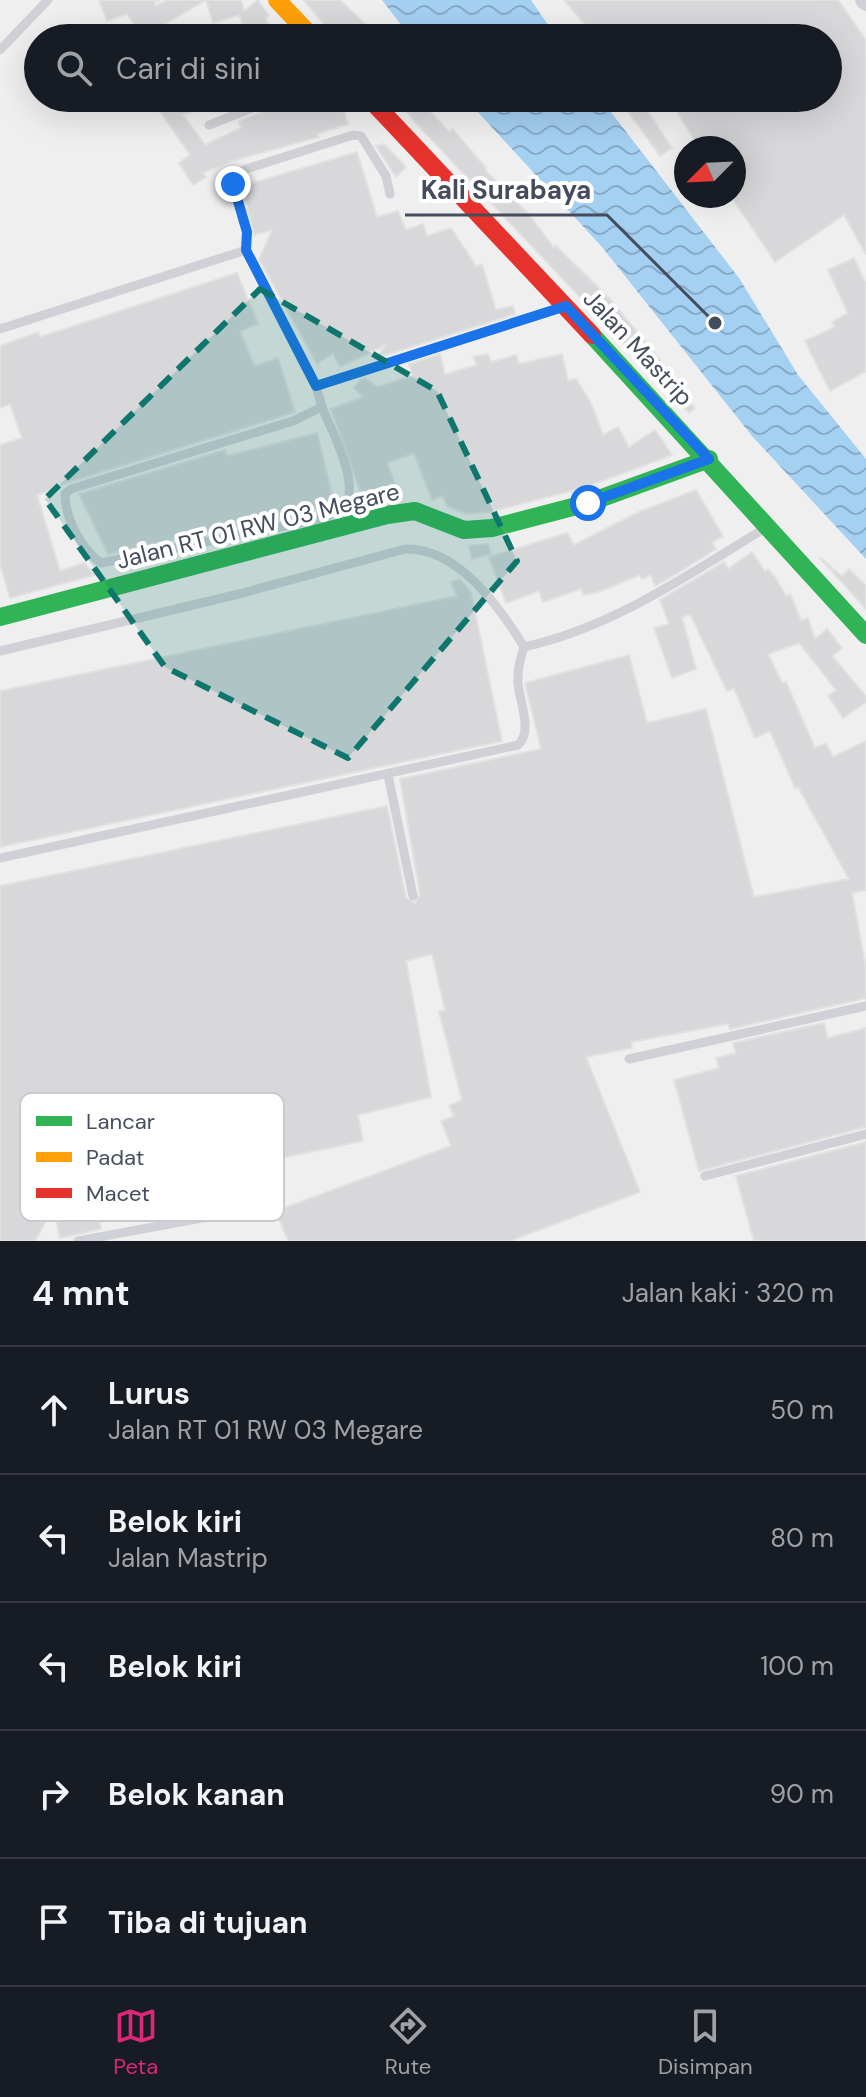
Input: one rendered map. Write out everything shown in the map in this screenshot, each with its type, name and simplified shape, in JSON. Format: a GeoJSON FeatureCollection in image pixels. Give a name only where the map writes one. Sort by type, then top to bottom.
{"type":"FeatureCollection","features":[{"type":"Feature","properties":{"kind":"main road"},"geometry":{"type":"LineString","coordinates":[[277,0],[300,24]]}},
{"type":"Feature","properties":{"kind":"main road","name":"Jalan Mastrip"},"geometry":{"type":"LineString","coordinates":[[382,112],[709,459],[866,635]]}},
{"type":"Feature","properties":{"kind":"main road","name":"Jalan RT 01 RW 03 Megare"},"geometry":{"type":"LineString","coordinates":[[0,617],[387,515],[415,511],[464,530],[492,528],[588,503],[709,459]]}},
{"type":"Feature","properties":{"kind":"lane"},"geometry":{"type":"LineString","coordinates":[[25,24],[48,0]]}},
{"type":"Feature","properties":{"kind":"lane"},"geometry":{"type":"LineString","coordinates":[[0,50],[24,25]]}},
{"type":"Feature","properties":{"kind":"lane"},"geometry":{"type":"LineString","coordinates":[[209,125],[242,112]]}},
{"type":"Feature","properties":{"kind":"lane"},"geometry":{"type":"LineString","coordinates":[[322,407],[293,421],[71,489],[65,494],[65,503],[81,543],[101,563],[324,518],[343,509],[351,491],[341,453],[316,386],[246,250],[247,232],[233,180],[236,174],[246,169],[353,135],[361,136],[386,176],[390,194]]}},
{"type":"Feature","properties":{"kind":"lane"},"geometry":{"type":"LineString","coordinates":[[0,329],[246,250]]}},
{"type":"Feature","properties":{"kind":"lane"},"geometry":{"type":"LineString","coordinates":[[316,386],[566,306]]}},
{"type":"Feature","properties":{"kind":"lane"},"geometry":{"type":"LineString","coordinates":[[524,647],[563,638],[632,608],[767,527]]}},
{"type":"Feature","properties":{"kind":"lane"},"geometry":{"type":"LineString","coordinates":[[0,651],[239,594],[405,549],[424,548],[461,571],[509,622],[524,647],[518,685],[525,728],[523,740],[518,745],[0,858]]}},
{"type":"Feature","properties":{"kind":"lane"},"geometry":{"type":"LineString","coordinates":[[388,775],[413,896]]}},
{"type":"Feature","properties":{"kind":"lane"},"geometry":{"type":"LineString","coordinates":[[629,1059],[866,1006]]}},
{"type":"Feature","properties":{"kind":"lane"},"geometry":{"type":"LineString","coordinates":[[705,1176],[866,1134]]}},
{"type":"Feature","properties":{"kind":"lane"},"geometry":{"type":"LineString","coordinates":[[78,1241],[186,1221]]}},
{"type":"Feature","properties":{"kind":"highlighted area"},"geometry":{"type":"Polygon","coordinates":[[[260,289],[437,391],[517,561],[348,758],[165,667],[45,499],[260,289]]]}},
{"type":"Feature","properties":{"kind":"water"},"geometry":{"type":"Polygon","coordinates":[[[382,0],[531,0],[547,24],[400,24],[382,0]]]}},
{"type":"Feature","properties":{"kind":"water"},"geometry":{"type":"Polygon","coordinates":[[[478,112],[611,112],[674,194],[674,208],[685,208],[739,278],[798,375],[866,459],[866,559],[752,436],[602,247],[478,112]]]}},
{"type":"Feature","properties":{"kind":"building"},"geometry":{"type":"Polygon","coordinates":[[[99,0],[160,0],[154,3],[156,6],[167,0],[206,0],[165,24],[134,24],[127,14],[107,21],[99,0]]]}},
{"type":"Feature","properties":{"kind":"building"},"geometry":{"type":"Polygon","coordinates":[[[206,0],[241,0],[244,11],[258,0],[269,16],[266,18],[268,24],[243,24],[239,15],[213,23],[206,0]]]}},
{"type":"Feature","properties":{"kind":"building"},"geometry":{"type":"Polygon","coordinates":[[[304,0],[340,0],[365,24],[324,24],[304,0]]]}},
{"type":"Feature","properties":{"kind":"building"},"geometry":{"type":"Polygon","coordinates":[[[564,0],[838,0],[866,40],[866,255],[844,215],[775,262],[739,208],[746,208],[746,136],[692,136],[677,112],[842,112],[842,24],[584,24],[564,0]]]}},
{"type":"Feature","properties":{"kind":"building"},"geometry":{"type":"Polygon","coordinates":[[[161,112],[190,112],[183,115],[205,145],[241,128],[239,121],[263,112],[344,112],[348,124],[317,134],[319,137],[228,162],[203,173],[206,177],[193,185],[179,163],[190,155],[161,112]]]}},
{"type":"Feature","properties":{"kind":"building"},"geometry":{"type":"Polygon","coordinates":[[[407,112],[431,112],[449,132],[453,129],[485,170],[528,213],[554,248],[556,246],[610,299],[673,376],[668,381],[695,408],[689,413],[407,112]]]}},
{"type":"Feature","properties":{"kind":"building"},"geometry":{"type":"Polygon","coordinates":[[[628,112],[648,112],[672,148],[660,156],[628,112]]]}},
{"type":"Feature","properties":{"kind":"building"},"geometry":{"type":"Polygon","coordinates":[[[384,144],[406,167],[396,177],[376,146],[384,144]]]}},
{"type":"Feature","properties":{"kind":"building"},"geometry":{"type":"Polygon","coordinates":[[[357,152],[377,217],[398,211],[406,230],[423,224],[427,236],[451,228],[476,266],[482,265],[496,310],[513,306],[515,314],[376,358],[386,345],[340,367],[333,353],[317,364],[259,259],[272,230],[254,235],[242,186],[357,152]]]}},
{"type":"Feature","properties":{"kind":"building"},"geometry":{"type":"Polygon","coordinates":[[[854,258],[866,284],[866,371],[830,391],[805,341],[835,327],[832,322],[848,313],[828,270],[854,258]]]}},
{"type":"Feature","properties":{"kind":"building"},"geometry":{"type":"Polygon","coordinates":[[[237,273],[258,324],[240,331],[254,366],[278,358],[295,412],[69,482],[37,495],[60,571],[84,563],[95,575],[10,598],[0,564],[0,445],[22,438],[10,404],[0,408],[0,346],[38,332],[40,337],[237,273]]]}},
{"type":"Feature","properties":{"kind":"building"},"geometry":{"type":"Polygon","coordinates":[[[440,354],[445,374],[477,365],[473,357],[488,354],[491,362],[516,355],[519,364],[562,354],[568,381],[576,379],[591,403],[603,435],[618,427],[629,447],[655,430],[672,455],[583,488],[489,512],[466,514],[447,506],[443,496],[432,500],[414,453],[387,463],[400,497],[365,504],[331,409],[363,397],[354,388],[360,380],[365,378],[377,387],[412,376],[409,364],[440,354]]]}},
{"type":"Feature","properties":{"kind":"building"},"geometry":{"type":"Polygon","coordinates":[[[317,433],[334,503],[108,554],[79,494],[225,450],[227,456],[317,433]]]}},
{"type":"Feature","properties":{"kind":"building"},"geometry":{"type":"Polygon","coordinates":[[[696,490],[723,536],[712,542],[716,549],[676,574],[655,586],[651,575],[642,579],[640,575],[584,595],[581,589],[543,602],[539,591],[506,603],[489,557],[567,533],[574,545],[641,511],[696,490]]]}},
{"type":"Feature","properties":{"kind":"building"},"geometry":{"type":"Polygon","coordinates":[[[488,544],[491,554],[472,559],[469,546],[488,544]]]}},
{"type":"Feature","properties":{"kind":"building"},"geometry":{"type":"Polygon","coordinates":[[[752,552],[765,571],[768,569],[775,577],[786,596],[790,594],[801,620],[808,618],[815,639],[827,629],[842,648],[832,656],[866,696],[866,702],[843,718],[828,696],[836,690],[799,643],[768,654],[782,683],[786,682],[815,748],[826,743],[833,757],[866,741],[866,890],[852,893],[866,968],[866,998],[730,1029],[728,1024],[631,1042],[632,1048],[586,1057],[640,1192],[510,1241],[288,1241],[280,1221],[284,1221],[284,1208],[451,1146],[441,1121],[454,1116],[449,1106],[462,1100],[439,1012],[445,1010],[432,954],[406,961],[431,1097],[358,1115],[363,1141],[284,1157],[284,1093],[20,1093],[20,1221],[46,1221],[35,1241],[0,1241],[0,886],[387,806],[406,898],[415,903],[420,894],[400,779],[541,749],[525,683],[629,655],[647,723],[706,709],[754,897],[849,879],[798,787],[795,788],[770,731],[755,738],[734,688],[727,691],[690,614],[682,617],[696,669],[672,678],[654,628],[669,624],[660,600],[724,562],[728,569],[752,552]]]}},
{"type":"Feature","properties":{"kind":"building"},"geometry":{"type":"Polygon","coordinates":[[[819,557],[842,576],[849,569],[866,586],[866,609],[819,557]]]}},
{"type":"Feature","properties":{"kind":"building"},"geometry":{"type":"Polygon","coordinates":[[[460,579],[471,593],[502,741],[0,847],[0,691],[457,596],[451,582],[460,579]]]}},
{"type":"Feature","properties":{"kind":"building"},"geometry":{"type":"Polygon","coordinates":[[[824,1023],[828,1038],[866,1028],[866,1127],[699,1171],[674,1080],[719,1068],[716,1058],[736,1053],[733,1043],[824,1023]]]}},
{"type":"Feature","properties":{"kind":"building"},"geometry":{"type":"Polygon","coordinates":[[[866,1142],[866,1241],[754,1241],[736,1176],[866,1142]]]}},
{"type":"Feature","properties":{"kind":"building"},"geometry":{"type":"Polygon","coordinates":[[[56,1221],[99,1221],[101,1229],[60,1238],[56,1221]]]}},
{"type":"Feature","properties":{"kind":"traffic: fast"},"geometry":{"type":"LineString","coordinates":[[592,335],[866,635]]}},
{"type":"Feature","properties":{"kind":"traffic: fast"},"geometry":{"type":"LineString","coordinates":[[0,617],[387,515],[415,511],[464,530],[492,528],[588,503],[709,459]]}},
{"type":"Feature","properties":{"kind":"traffic: slow"},"geometry":{"type":"LineString","coordinates":[[277,0],[300,24]]}},
{"type":"Feature","properties":{"kind":"traffic: jam"},"geometry":{"type":"LineString","coordinates":[[382,112],[592,335]]}},
{"type":"Feature","properties":{"kind":"place","name":"Kali Surabaya"},"geometry":{"type":"Point","coordinates":[715,323]}},
{"type":"Feature","properties":{"kind":"route"},"geometry":{"type":"LineString","coordinates":[[233,184],[247,232],[246,250],[316,386],[566,306],[709,459],[588,503]]}}]}
